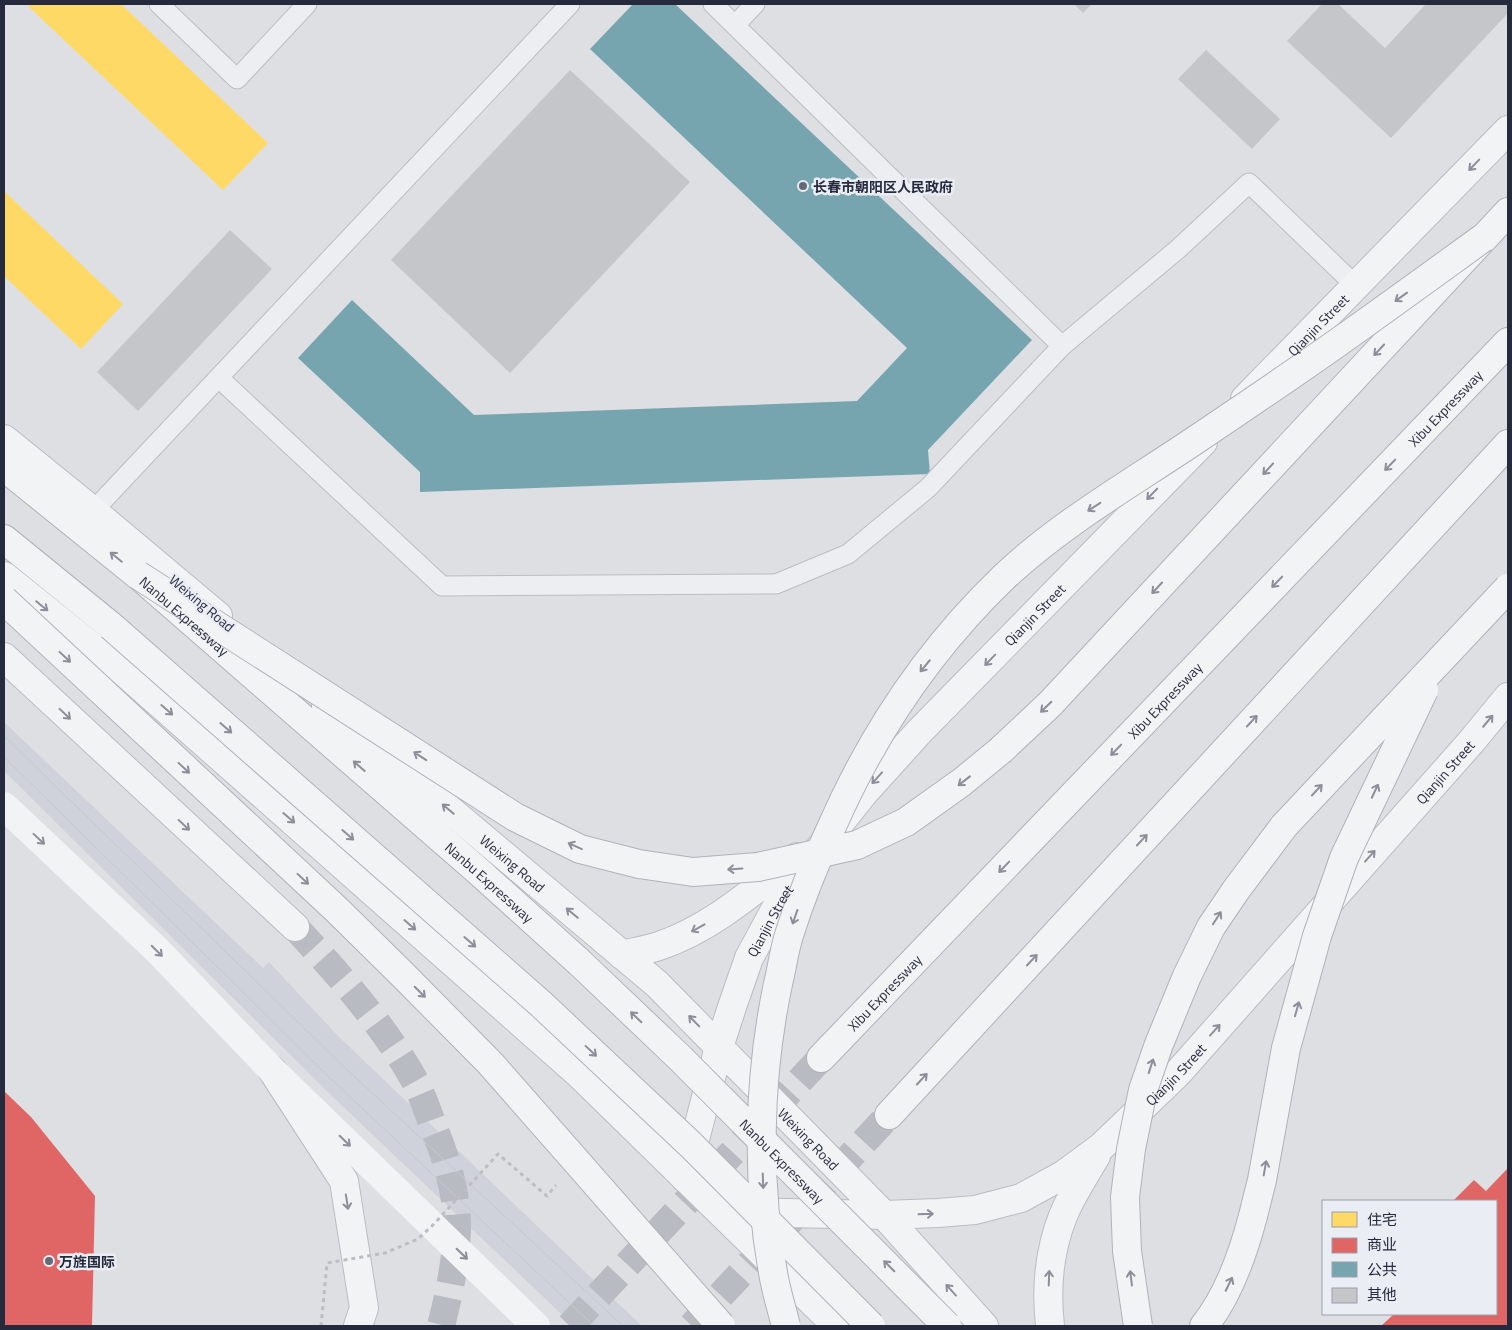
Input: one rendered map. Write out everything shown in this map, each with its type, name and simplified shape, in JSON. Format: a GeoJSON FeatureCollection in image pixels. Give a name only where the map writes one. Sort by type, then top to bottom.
{"type":"FeatureCollection","features":[{"type":"Feature","properties":{"kind":"main road","name":"Qianjin Street"},"geometry":{"type":"LineString","coordinates":[[686,1178],[719,1047],[749,958],[784,893],[863,794],[918,733],[1508,130]]}},
{"type":"Feature","properties":{"kind":"main road"},"geometry":{"type":"LineString","coordinates":[[138,575],[514,817],[580,849],[639,864],[693,872],[758,867],[857,845],[906,822],[962,782],[1001,750],[1050,704],[1508,212]]}},
{"type":"Feature","properties":{"kind":"main road"},"geometry":{"type":"LineString","coordinates":[[786,1326],[774,1278],[763,1182],[763,1108],[766,1051],[775,997],[788,939],[809,877],[847,792],[889,718],[919,673],[960,623],[1006,575],[1071,522],[1338,343],[1483,238]]}},
{"type":"Feature","properties":{"kind":"main road","name":"Xibu Expressway"},"geometry":{"type":"LineString","coordinates":[[821,1058],[1508,342]]}},
{"type":"Feature","properties":{"kind":"main road","name":"Weixing Road"},"geometry":{"type":"LineString","coordinates":[[4,439],[93,511],[657,984],[884,1215],[984,1326]]}},
{"type":"Feature","properties":{"kind":"main road"},"geometry":{"type":"LineString","coordinates":[[889,1115],[1508,444]]}},
{"type":"Feature","properties":{"kind":"main road","name":"Nanbu Expressway"},"geometry":{"type":"LineString","coordinates":[[4,468],[138,575],[477,870],[679,1057],[947,1326]]}},
{"type":"Feature","properties":{"kind":"main road"},"geometry":{"type":"LineString","coordinates":[[4,539],[110,626],[541,1004],[691,1145],[872,1326]]}},
{"type":"Feature","properties":{"kind":"main road"},"geometry":{"type":"LineString","coordinates":[[4,576],[139,686],[579,1074],[837,1326]]}},
{"type":"Feature","properties":{"kind":"main road"},"geometry":{"type":"LineString","coordinates":[[1138,1326],[1128,1251],[1125,1197],[1131,1149],[1143,1090],[1158,1044],[1187,976],[1211,927],[1284,826],[1508,588]]}},
{"type":"Feature","properties":{"kind":"main road"},"geometry":{"type":"LineString","coordinates":[[4,600],[337,910],[417,989],[490,1063],[721,1326]]}},
{"type":"Feature","properties":{"kind":"main road"},"geometry":{"type":"LineString","coordinates":[[4,657],[295,928]]}},
{"type":"Feature","properties":{"kind":"main road"},"geometry":{"type":"LineString","coordinates":[[1204,1326],[1221,1300],[1244,1251],[1262,1180],[1286,1048],[1317,936],[1341,867],[1397,744],[1438,662]]}},
{"type":"Feature","properties":{"kind":"main road","name":"Qianjin Street"},"geometry":{"type":"LineString","coordinates":[[720,1212],[884,1215],[975,1210],[1021,1198],[1063,1175],[1101,1147],[1177,1074],[1471,742],[1508,697]]}},
{"type":"Feature","properties":{"kind":"main road"},"geometry":{"type":"LineString","coordinates":[[4,806],[158,951],[272,1070],[536,1326]]}},
{"type":"Feature","properties":{"kind":"main road"},"geometry":{"type":"LineString","coordinates":[[622,955],[659,946],[688,934],[716,918],[836,827]]}},
{"type":"Feature","properties":{"kind":"main road"},"geometry":{"type":"LineString","coordinates":[[272,1070],[344,1181],[364,1308],[358,1326]]}},
{"type":"Feature","properties":{"kind":"main road"},"geometry":{"type":"LineString","coordinates":[[1050,1326],[1049,1273],[1054,1242],[1063,1215],[1101,1147]]}},
{"type":"Feature","properties":{"kind":"lane"},"geometry":{"type":"LineString","coordinates":[[159,4],[237,79],[307,4]]}},
{"type":"Feature","properties":{"kind":"lane"},"geometry":{"type":"LineString","coordinates":[[93,511],[570,4]]}},
{"type":"Feature","properties":{"kind":"lane"},"geometry":{"type":"LineString","coordinates":[[713,4],[1062,346]]}},
{"type":"Feature","properties":{"kind":"lane"},"geometry":{"type":"LineString","coordinates":[[735,25],[755,4]]}},
{"type":"Feature","properties":{"kind":"lane"},"geometry":{"type":"LineString","coordinates":[[219,378],[442,586],[776,584],[848,554],[920,494],[1062,346],[1178,249],[1249,183],[1356,286]]}},
{"type":"Feature","properties":{"kind":"path"},"geometry":{"type":"LineString","coordinates":[[320,1326],[327,1263],[385,1253],[418,1239],[498,1154],[547,1196],[558,1182]]}},
{"type":"Feature","properties":{"kind":"shaded area"},"geometry":{"type":"Polygon","coordinates":[[[4,722],[263,968],[269,962],[338,1036],[642,1326],[574,1326],[334,1098],[4,771],[4,722]]]}},
{"type":"Feature","properties":{"kind":"building: 住宅"},"geometry":{"type":"Polygon","coordinates":[[[30,4],[121,4],[268,143],[223,190],[28,6],[30,4]]]}},
{"type":"Feature","properties":{"kind":"building: 住宅"},"geometry":{"type":"Polygon","coordinates":[[[4,191],[123,304],[81,349],[4,276],[4,191]]]}},
{"type":"Feature","properties":{"kind":"building: 商业","name":"万旌国际"},"geometry":{"type":"Polygon","coordinates":[[[4,1091],[31,1117],[95,1196],[92,1326],[4,1326],[4,1091]]]}},
{"type":"Feature","properties":{"kind":"building: 商业"},"geometry":{"type":"Polygon","coordinates":[[[1508,1168],[1508,1326],[1381,1326],[1393,1315],[1497,1315],[1497,1200],[1454,1200],[1474,1180],[1486,1191],[1508,1168]]]}},
{"type":"Feature","properties":{"kind":"building: 公共"},"geometry":{"type":"Polygon","coordinates":[[[633,4],[675,4],[1032,340],[928,450],[930,474],[420,492],[420,472],[298,358],[352,300],[474,415],[857,401],[907,348],[590,49],[633,4]]]}},
{"type":"Feature","properties":{"kind":"building: 其他"},"geometry":{"type":"Polygon","coordinates":[[[1074,4],[1092,4],[1083,13],[1074,4]]]}},
{"type":"Feature","properties":{"kind":"building: 其他"},"geometry":{"type":"Polygon","coordinates":[[[1322,4],[1338,4],[1385,48],[1426,4],[1508,4],[1508,13],[1391,138],[1287,41],[1322,4]]]}},
{"type":"Feature","properties":{"kind":"building: 其他"},"geometry":{"type":"Polygon","coordinates":[[[1206,50],[1280,119],[1252,149],[1178,79],[1206,50]]]}},
{"type":"Feature","properties":{"kind":"building: 其他"},"geometry":{"type":"Polygon","coordinates":[[[570,70],[690,182],[510,373],[391,260],[570,70]]]}},
{"type":"Feature","properties":{"kind":"building: 其他"},"geometry":{"type":"Polygon","coordinates":[[[230,230],[272,269],[138,411],[97,372],[230,230]]]}},
{"type":"Feature","properties":{"kind":"tunnel"},"geometry":{"type":"LineString","coordinates":[[295,927],[345,983],[390,1041],[416,1083],[443,1151],[453,1189],[457,1229],[452,1278],[441,1326]]}},
{"type":"Feature","properties":{"kind":"tunnel"},"geometry":{"type":"LineString","coordinates":[[570,1326],[821,1058]]}},
{"type":"Feature","properties":{"kind":"tunnel"},"geometry":{"type":"LineString","coordinates":[[692,1326],[889,1115]]}},
{"type":"Feature","properties":{"kind":"tram line"},"geometry":{"type":"LineString","coordinates":[[4,736],[342,1065],[623,1326]]}},
{"type":"Feature","properties":{"kind":"tram line"},"geometry":{"type":"LineString","coordinates":[[4,757],[331,1079],[594,1326]]}},
{"type":"Feature","properties":{"kind":"place","name":"长春市朝阳区人民政府"},"geometry":{"type":"Point","coordinates":[803,186]}},
{"type":"Feature","properties":{"kind":"place","name":"万旌国际"},"geometry":{"type":"Point","coordinates":[49,1261]}}]}
